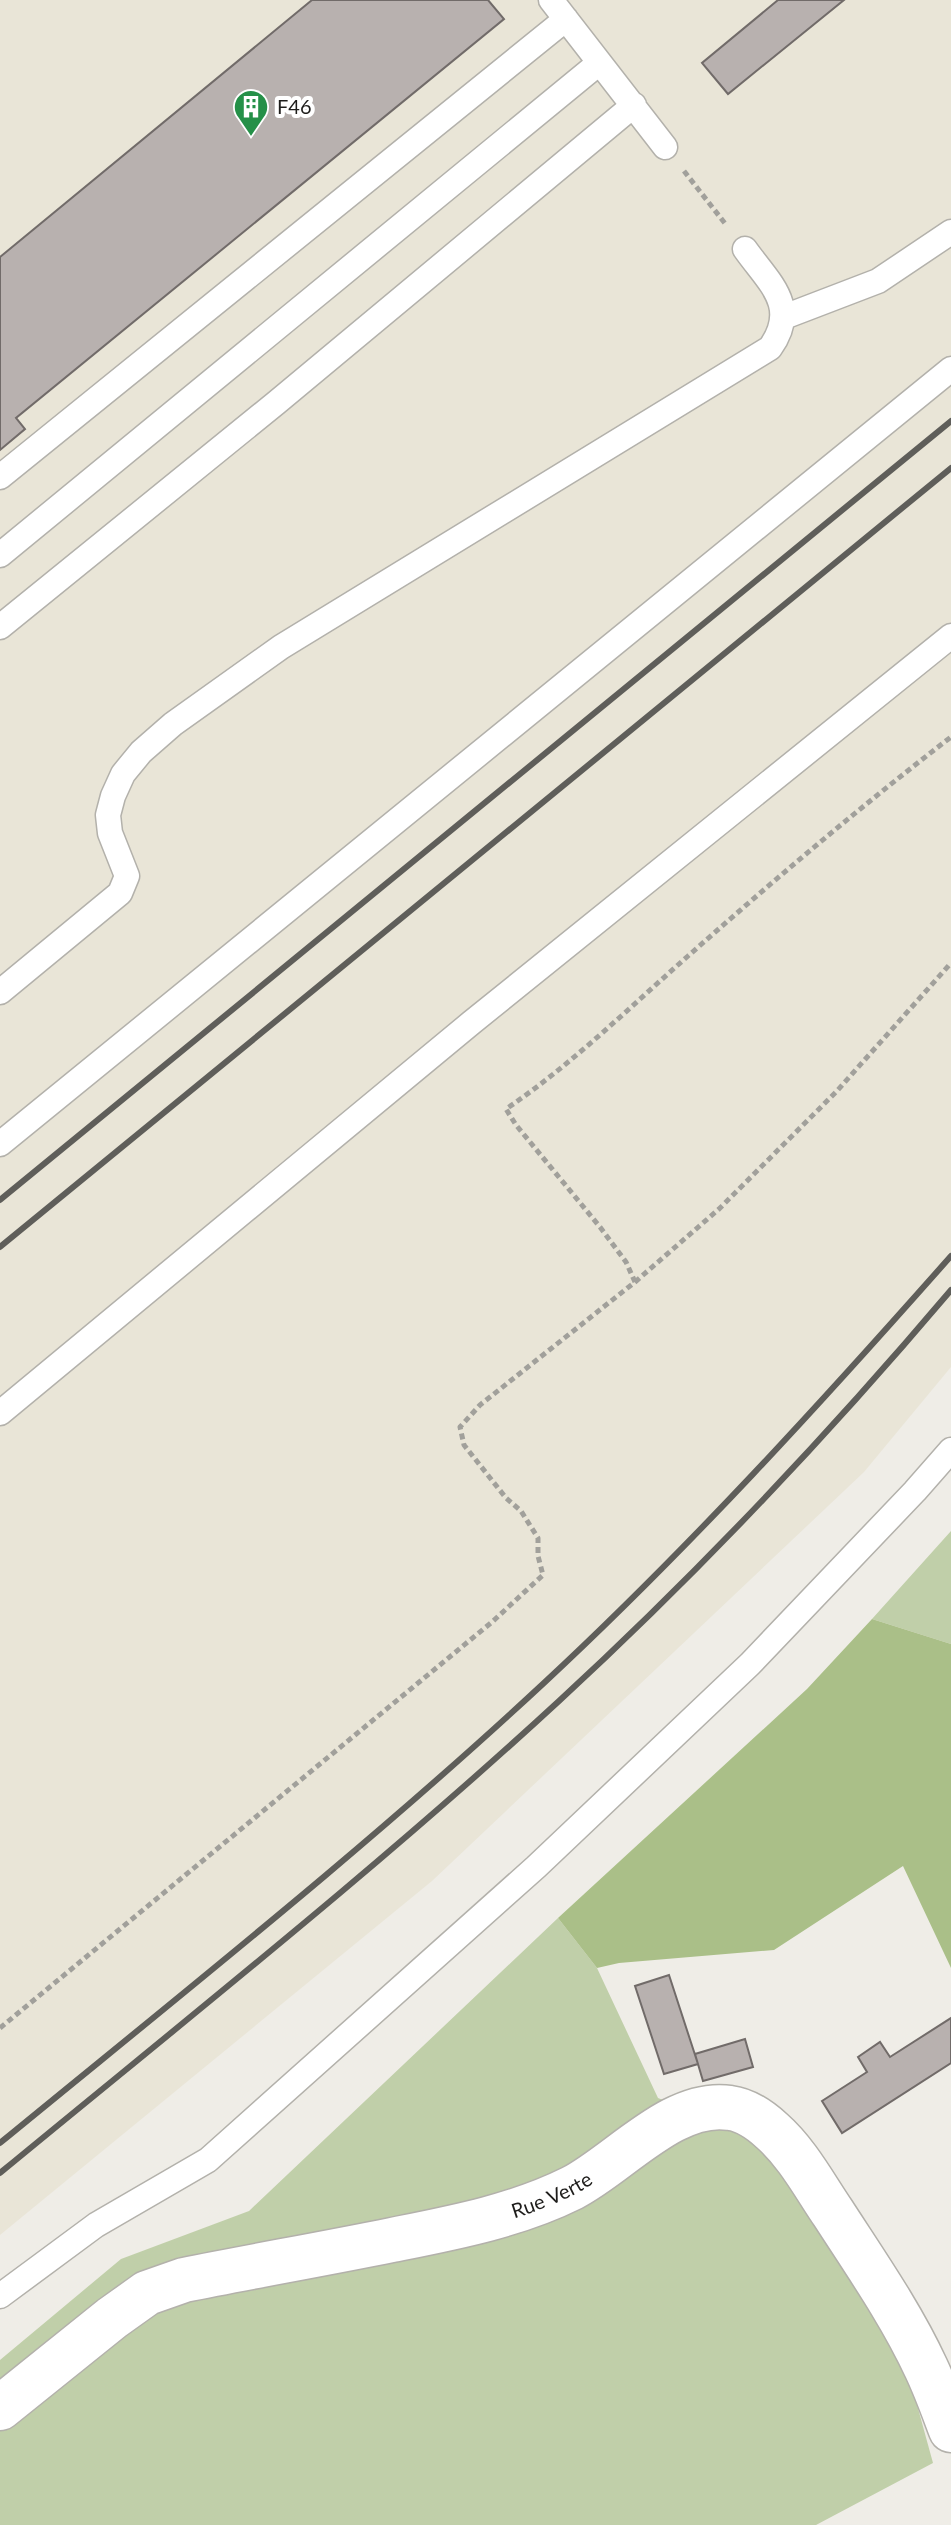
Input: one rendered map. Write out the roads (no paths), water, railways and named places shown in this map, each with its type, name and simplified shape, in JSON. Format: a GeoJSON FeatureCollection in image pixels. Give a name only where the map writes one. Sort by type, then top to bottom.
{"type":"FeatureCollection","features":[{"type":"Feature","properties":{"kind":"street","name":"Rue Verte"},"geometry":{"type":"LineString","coordinates":[[0,2408],[147,2293],[184,2280],[439,2231],[516,2209],[571,2188],[659,2127],[705,2109],[729,2107],[750,2114],[792,2152],[879,2283],[909,2335],[931,2378],[951,2430]]}},
{"type":"Feature","properties":{"kind":"lane"},"geometry":{"type":"LineString","coordinates":[[0,477],[558,9],[665,147]]}},
{"type":"Feature","properties":{"kind":"lane"},"geometry":{"type":"LineString","coordinates":[[0,555],[599,63]]}},
{"type":"Feature","properties":{"kind":"lane"},"geometry":{"type":"LineString","coordinates":[[0,627],[288,393],[634,105]]}},
{"type":"Feature","properties":{"kind":"lane"},"geometry":{"type":"LineString","coordinates":[[784,317],[878,281],[951,232]]}},
{"type":"Feature","properties":{"kind":"lane"},"geometry":{"type":"LineString","coordinates":[[0,992],[120,893],[127,876],[110,833],[108,815],[113,796],[123,774],[141,752],[173,724],[281,647],[770,348],[779,335],[784,317],[780,299],[745,249]]}},
{"type":"Feature","properties":{"kind":"lane"},"geometry":{"type":"LineString","coordinates":[[0,1144],[951,369]]}},
{"type":"Feature","properties":{"kind":"lane"},"geometry":{"type":"LineString","coordinates":[[0,1413],[361,1113],[951,636]]}},
{"type":"Feature","properties":{"kind":"lane"},"geometry":{"type":"LineString","coordinates":[[0,2296],[96,2225],[220,2150],[536,1867],[739,1675],[951,1450]]}},
{"type":"Feature","properties":{"kind":"railway"},"geometry":{"type":"LineString","coordinates":[[0,1200],[951,421]]}},
{"type":"Feature","properties":{"kind":"railway"},"geometry":{"type":"LineString","coordinates":[[0,1247],[951,468]]}},
{"type":"Feature","properties":{"kind":"railway"},"geometry":{"type":"LineString","coordinates":[[0,2143],[345,1859],[545,1682],[651,1580],[753,1474],[951,1256]]}},
{"type":"Feature","properties":{"kind":"railway"},"geometry":{"type":"LineString","coordinates":[[0,2173],[353,1882],[559,1701],[662,1603],[761,1502],[951,1290]]}},
{"type":"Feature","properties":{"kind":"place","name":"F46"},"geometry":{"type":"Point","coordinates":[251,138]}}]}
